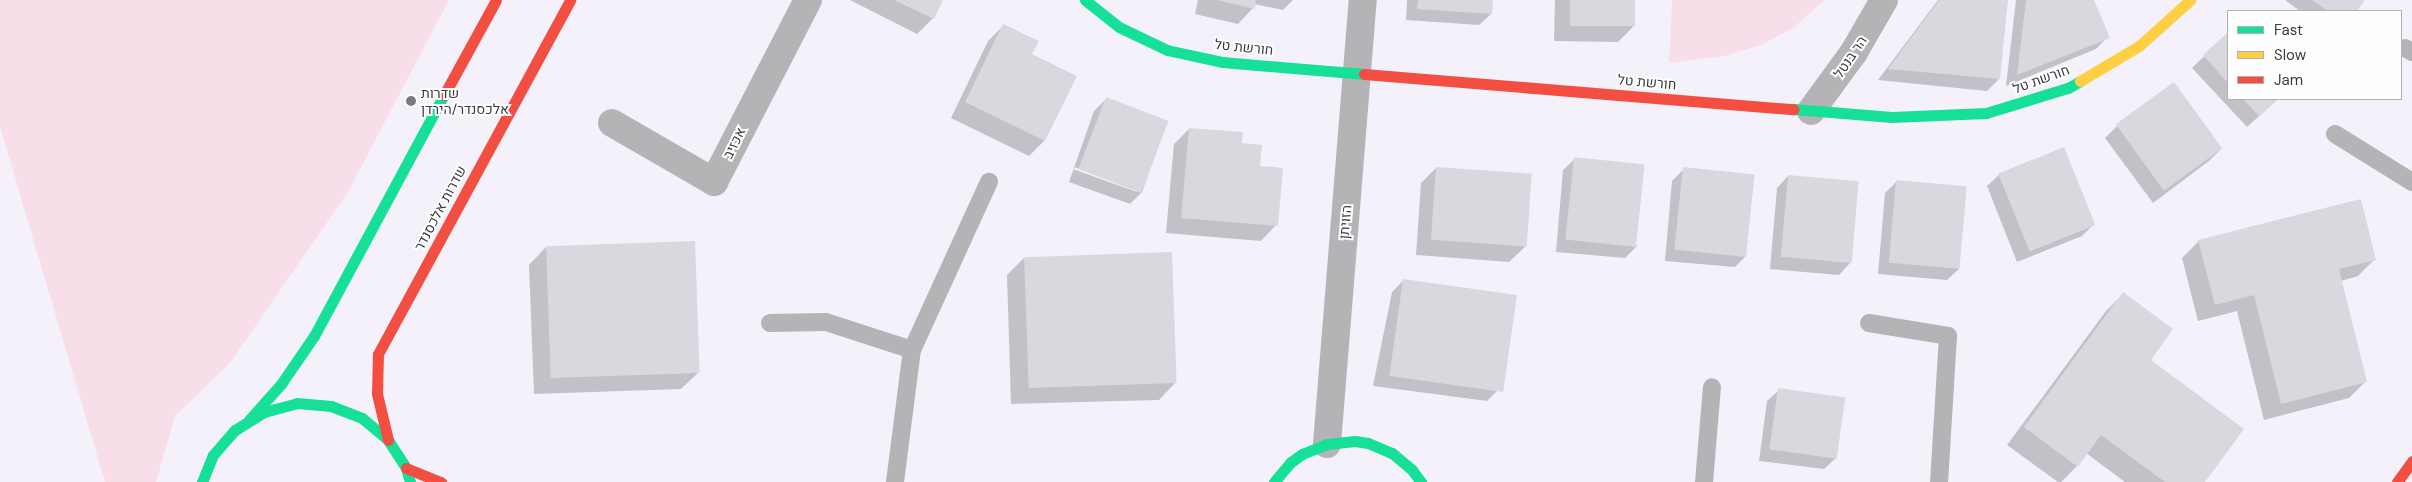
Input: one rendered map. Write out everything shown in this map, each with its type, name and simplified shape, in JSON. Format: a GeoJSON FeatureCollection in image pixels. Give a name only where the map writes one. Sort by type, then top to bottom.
{"type":"FeatureCollection","features":[{"type":"Feature","properties":{"kind":"street"},"geometry":{"type":"LineString","coordinates":[[202,482],[213,455],[223,442],[249,420],[281,384],[314,336],[496,0]]}},
{"type":"Feature","properties":{"kind":"street","name":"שדרות אלכסנדר"},"geometry":{"type":"LineString","coordinates":[[388,440],[377,394],[378,354],[570,0]]}},
{"type":"Feature","properties":{"kind":"street","name":"אכזיב"},"geometry":{"type":"LineString","coordinates":[[612,123],[714,182],[808,0]]}},
{"type":"Feature","properties":{"kind":"street","name":"חורשת טל"},"geometry":{"type":"LineString","coordinates":[[1085,0],[1119,27],[1167,50],[1222,62],[1892,117],[1986,113],[2068,88],[2139,46],[2190,0]]}},
{"type":"Feature","properties":{"kind":"street","name":"הזויתן"},"geometry":{"type":"LineString","coordinates":[[1327,444],[1363,0]]}},
{"type":"Feature","properties":{"kind":"street","name":"הר בנטל"},"geometry":{"type":"LineString","coordinates":[[1811,111],[1854,52],[1884,0]]}},
{"type":"Feature","properties":{"kind":"street"},"geometry":{"type":"LineString","coordinates":[[249,420],[280,406],[298,403],[332,406],[362,418],[388,440],[406,468],[410,482]]}},
{"type":"Feature","properties":{"kind":"street"},"geometry":{"type":"LineString","coordinates":[[1274,482],[1291,462],[1302,454],[1327,444],[1355,441],[1380,447],[1403,461],[1422,482]]}},
{"type":"Feature","properties":{"kind":"street"},"geometry":{"type":"LineString","coordinates":[[2397,482],[2412,461]]}},
{"type":"Feature","properties":{"kind":"street"},"geometry":{"type":"LineString","coordinates":[[406,468],[441,482]]}},
{"type":"Feature","properties":{"kind":"lane"},"geometry":{"type":"LineString","coordinates":[[2335,134],[2412,182]]}},
{"type":"Feature","properties":{"kind":"lane"},"geometry":{"type":"LineString","coordinates":[[895,482],[912,350],[989,182]]}},
{"type":"Feature","properties":{"kind":"lane"},"geometry":{"type":"LineString","coordinates":[[770,323],[826,322],[912,350]]}},
{"type":"Feature","properties":{"kind":"lane"},"geometry":{"type":"LineString","coordinates":[[1869,323],[1948,336],[1939,482]]}},
{"type":"Feature","properties":{"kind":"lane"},"geometry":{"type":"LineString","coordinates":[[1704,482],[1712,387]]}},
{"type":"Feature","properties":{"kind":"shaded area"},"geometry":{"type":"Polygon","coordinates":[[[0,0],[449,0],[348,192],[230,363],[175,416],[156,482],[105,482],[0,127],[0,0]]]}},
{"type":"Feature","properties":{"kind":"shaded area"},"geometry":{"type":"Polygon","coordinates":[[[1672,0],[1825,0],[1793,28],[1761,45],[1725,56],[1669,63],[1672,0]]]}},
{"type":"Feature","properties":{"kind":"building"},"geometry":{"type":"Polygon","coordinates":[[[894,0],[943,0],[934,19],[894,0]]]}},
{"type":"Feature","properties":{"kind":"building"},"geometry":{"type":"Polygon","coordinates":[[[1217,0],[1256,0],[1255,9],[1217,0]]]}},
{"type":"Feature","properties":{"kind":"building"},"geometry":{"type":"Polygon","coordinates":[[[1418,0],[1493,0],[1492,14],[1417,9],[1418,0]]]}},
{"type":"Feature","properties":{"kind":"building"},"geometry":{"type":"Polygon","coordinates":[[[1570,0],[1635,0],[1635,26],[1570,26],[1570,0]]]}},
{"type":"Feature","properties":{"kind":"building"},"geometry":{"type":"Polygon","coordinates":[[[1939,0],[2008,0],[2000,79],[1888,69],[1939,0]]]}},
{"type":"Feature","properties":{"kind":"building"},"geometry":{"type":"Polygon","coordinates":[[[2026,0],[2094,0],[2110,38],[2017,75],[2026,0]]]}},
{"type":"Feature","properties":{"kind":"building"},"geometry":{"type":"Polygon","coordinates":[[[2312,0],[2365,0],[2358,10],[2327,10],[2312,0]]]}},
{"type":"Feature","properties":{"kind":"building"},"geometry":{"type":"Polygon","coordinates":[[[1003,24],[1039,41],[1032,54],[1077,76],[1045,141],[965,102],[1003,24]]]}},
{"type":"Feature","properties":{"kind":"building"},"geometry":{"type":"Polygon","coordinates":[[[2227,33],[2227,82],[2203,55],[2227,33]]]}},
{"type":"Feature","properties":{"kind":"building"},"geometry":{"type":"Polygon","coordinates":[[[2174,82],[2222,148],[2164,191],[2116,124],[2174,82]]]}},
{"type":"Feature","properties":{"kind":"building"},"geometry":{"type":"Polygon","coordinates":[[[1106,97],[1169,121],[1141,193],[1078,169],[1106,97]]]}},
{"type":"Feature","properties":{"kind":"building"},"geometry":{"type":"Polygon","coordinates":[[[2244,100],[2277,100],[2259,116],[2244,100]]]}},
{"type":"Feature","properties":{"kind":"building"},"geometry":{"type":"Polygon","coordinates":[[[1189,128],[1243,132],[1242,143],[1262,145],[1260,166],[1283,168],[1278,226],[1181,218],[1189,128]]]}},
{"type":"Feature","properties":{"kind":"building"},"geometry":{"type":"Polygon","coordinates":[[[2064,147],[2095,225],[2030,251],[1998,174],[2064,147]]]}},
{"type":"Feature","properties":{"kind":"building"},"geometry":{"type":"Polygon","coordinates":[[[1574,157],[1645,164],[1636,247],[1565,240],[1574,157]]]}},
{"type":"Feature","properties":{"kind":"building"},"geometry":{"type":"Polygon","coordinates":[[[1436,167],[1532,174],[1527,247],[1431,240],[1436,167]]]}},
{"type":"Feature","properties":{"kind":"building"},"geometry":{"type":"Polygon","coordinates":[[[1683,167],[1755,175],[1746,257],[1674,250],[1683,167]]]}},
{"type":"Feature","properties":{"kind":"building"},"geometry":{"type":"Polygon","coordinates":[[[1788,175],[1859,181],[1852,263],[1781,257],[1788,175]]]}},
{"type":"Feature","properties":{"kind":"building"},"geometry":{"type":"Polygon","coordinates":[[[1896,180],[1967,186],[1959,269],[1889,263],[1896,180]]]}},
{"type":"Feature","properties":{"kind":"building"},"geometry":{"type":"Polygon","coordinates":[[[2361,199],[2376,260],[2339,269],[2367,382],[2281,404],[2254,295],[2215,305],[2198,240],[2361,199]]]}},
{"type":"Feature","properties":{"kind":"building"},"geometry":{"type":"Polygon","coordinates":[[[695,241],[700,373],[551,378],[546,246],[695,241]]]}},
{"type":"Feature","properties":{"kind":"building"},"geometry":{"type":"Polygon","coordinates":[[[1172,252],[1177,383],[1029,388],[1024,257],[1172,252]]]}},
{"type":"Feature","properties":{"kind":"building"},"geometry":{"type":"Polygon","coordinates":[[[1403,279],[1517,295],[1503,392],[1389,376],[1403,279]]]}},
{"type":"Feature","properties":{"kind":"building"},"geometry":{"type":"Polygon","coordinates":[[[2123,292],[2173,329],[2151,360],[2244,429],[2205,482],[2165,482],[2101,435],[2078,467],[2024,427],[2123,292]]]}},
{"type":"Feature","properties":{"kind":"building"},"geometry":{"type":"Polygon","coordinates":[[[1778,388],[1845,397],[1837,459],[1769,449],[1778,388]]]}},
{"type":"Feature","properties":{"kind":"traffic: fast"},"geometry":{"type":"LineString","coordinates":[[1085,0],[1119,27],[1167,50],[1222,62],[1364,74]]}},
{"type":"Feature","properties":{"kind":"traffic: fast"},"geometry":{"type":"LineString","coordinates":[[1794,109],[1892,117],[1986,113],[2068,88],[2080,81]]}},
{"type":"Feature","properties":{"kind":"traffic: fast"},"geometry":{"type":"LineString","coordinates":[[249,420],[281,384],[314,336],[444,95]]}},
{"type":"Feature","properties":{"kind":"traffic: fast"},"geometry":{"type":"LineString","coordinates":[[202,482],[213,455],[235,430],[264,412],[297,403],[331,406],[362,418],[388,440],[406,468],[410,482]]}},
{"type":"Feature","properties":{"kind":"traffic: fast"},"geometry":{"type":"LineString","coordinates":[[1274,482],[1291,462],[1302,454],[1327,444],[1355,441],[1368,443],[1392,453],[1412,470],[1421,482]]}},
{"type":"Feature","properties":{"kind":"traffic: slow"},"geometry":{"type":"LineString","coordinates":[[2080,81],[2139,46],[2190,0]]}},
{"type":"Feature","properties":{"kind":"traffic: jam"},"geometry":{"type":"LineString","coordinates":[[444,95],[496,0]]}},
{"type":"Feature","properties":{"kind":"traffic: jam"},"geometry":{"type":"LineString","coordinates":[[388,440],[377,394],[378,354],[570,0]]}},
{"type":"Feature","properties":{"kind":"traffic: jam"},"geometry":{"type":"LineString","coordinates":[[1364,74],[1794,109]]}},
{"type":"Feature","properties":{"kind":"traffic: jam"},"geometry":{"type":"LineString","coordinates":[[2397,482],[2412,461]]}},
{"type":"Feature","properties":{"kind":"traffic: jam"},"geometry":{"type":"LineString","coordinates":[[406,468],[441,482]]}},
{"type":"Feature","properties":{"kind":"place","name":"שדרות אלכסנדר/הירדן"},"geometry":{"type":"Point","coordinates":[411,101]}}]}
